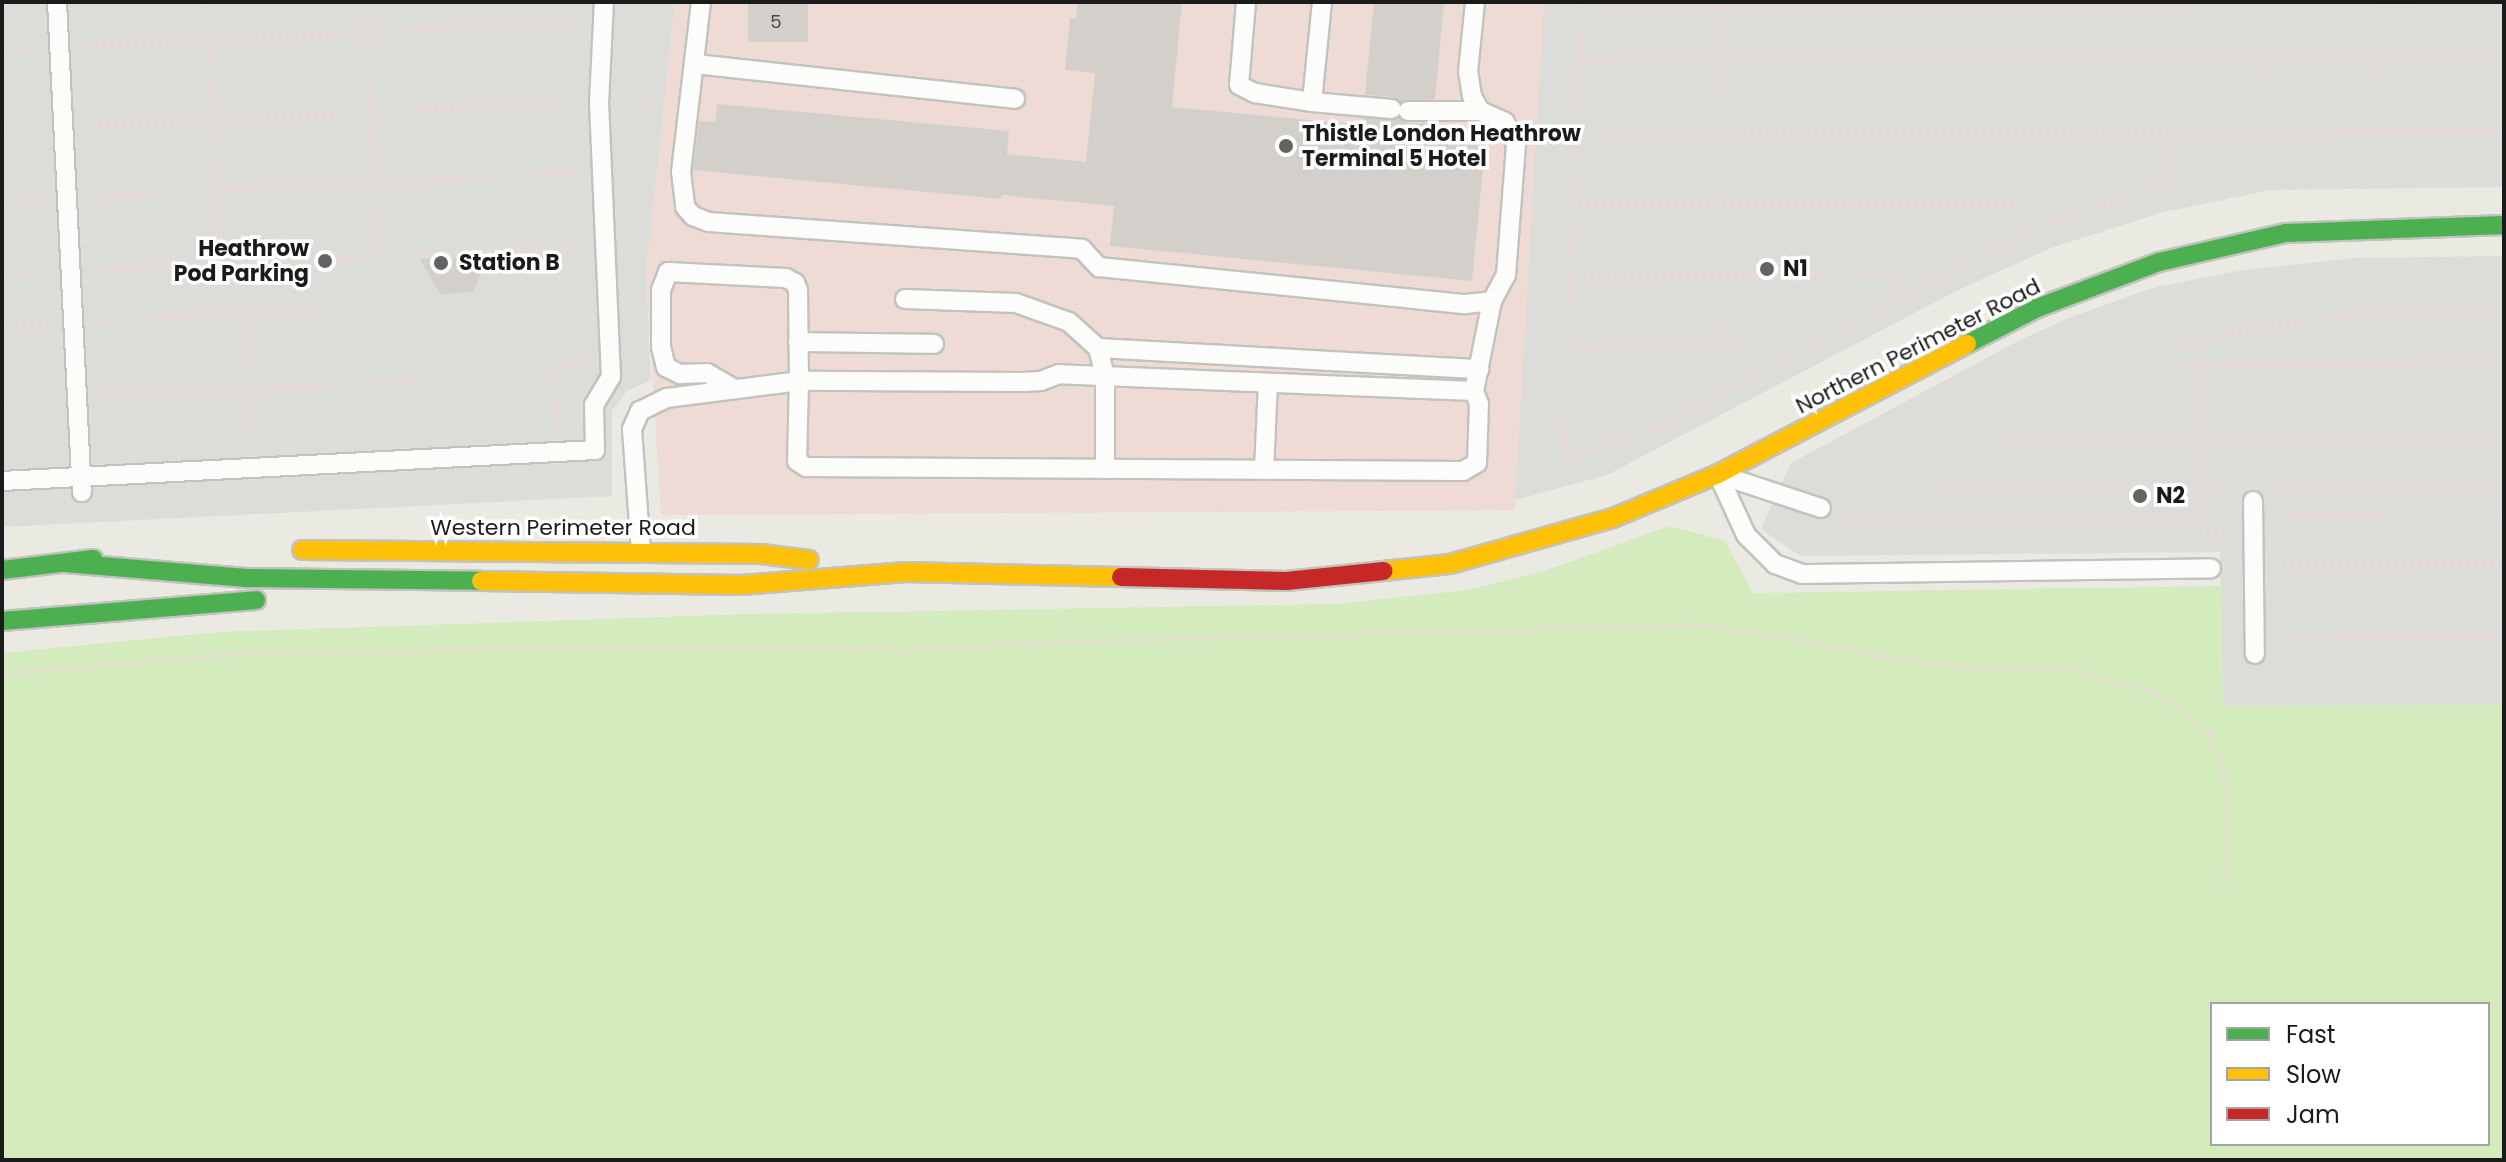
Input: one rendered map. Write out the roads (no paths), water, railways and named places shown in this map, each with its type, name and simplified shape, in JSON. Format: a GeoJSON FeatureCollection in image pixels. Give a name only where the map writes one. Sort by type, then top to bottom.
{"type":"FeatureCollection","features":[{"type":"Feature","properties":{"kind":"street","name":"Northern Perimeter Road"},"geometry":{"type":"LineString","coordinates":[[1369,574],[1450,564],[1613,518],[1718,474],[2037,308],[2159,262],[2286,233],[2504,225]]}},
{"type":"Feature","properties":{"kind":"street","name":"Western Perimeter Road"},"geometry":{"type":"LineString","coordinates":[[280,550],[761,554],[906,572],[1286,581],[1369,574]]}},
{"type":"Feature","properties":{"kind":"street","name":"Western Perimeter Road"},"geometry":{"type":"LineString","coordinates":[[2,570],[173,552]]}},
{"type":"Feature","properties":{"kind":"street","name":"Western Perimeter Road"},"geometry":{"type":"LineString","coordinates":[[90,587],[203,554]]}},
{"type":"Feature","properties":{"kind":"street","name":"Western Perimeter Road"},"geometry":{"type":"LineString","coordinates":[[65,563],[141,571],[438,583],[741,585],[906,572]]}},
{"type":"Feature","properties":{"kind":"street","name":"Western Perimeter Road"},"geometry":{"type":"LineString","coordinates":[[2,621],[438,583]]}},
{"type":"Feature","properties":{"kind":"lane"},"geometry":{"type":"LineString","coordinates":[[57,2],[82,484]]}},
{"type":"Feature","properties":{"kind":"lane"},"geometry":{"type":"LineString","coordinates":[[2,481],[82,484],[252,468],[595,450],[594,405],[611,377],[599,103],[604,2]]}},
{"type":"Feature","properties":{"kind":"lane"},"geometry":{"type":"LineString","coordinates":[[701,2],[681,174],[685,207],[693,216],[709,222],[1082,249],[1099,267],[1465,304],[1492,301]]}},
{"type":"Feature","properties":{"kind":"lane"},"geometry":{"type":"LineString","coordinates":[[733,388],[707,373],[680,374],[666,367],[661,347],[661,290],[668,272],[786,278],[798,290],[797,461],[806,467],[1463,471],[1477,463],[1479,404],[1474,391],[1492,301],[1506,275],[1516,144],[1505,122],[1480,111],[1400,110],[1255,93],[1239,85],[1246,2]]}},
{"type":"Feature","properties":{"kind":"lane"},"geometry":{"type":"LineString","coordinates":[[1312,102],[1322,2]]}},
{"type":"Feature","properties":{"kind":"lane"},"geometry":{"type":"LineString","coordinates":[[1475,2],[1468,72],[1480,111]]}},
{"type":"Feature","properties":{"kind":"lane"},"geometry":{"type":"LineString","coordinates":[[695,64],[1015,99]]}},
{"type":"Feature","properties":{"kind":"lane"},"geometry":{"type":"LineString","coordinates":[[905,299],[1016,303],[1069,322],[1098,348],[1105,376],[1105,469]]}},
{"type":"Feature","properties":{"kind":"lane"},"geometry":{"type":"LineString","coordinates":[[798,342],[934,344]]}},
{"type":"Feature","properties":{"kind":"lane"},"geometry":{"type":"LineString","coordinates":[[1098,348],[1479,369]]}},
{"type":"Feature","properties":{"kind":"lane"},"geometry":{"type":"LineString","coordinates":[[641,552],[633,420],[640,411],[667,398],[799,381],[1022,382],[1041,381],[1059,374],[1474,391]]}},
{"type":"Feature","properties":{"kind":"lane"},"geometry":{"type":"LineString","coordinates":[[1264,470],[1268,383]]}},
{"type":"Feature","properties":{"kind":"lane"},"geometry":{"type":"LineString","coordinates":[[1718,474],[1828,514]]}},
{"type":"Feature","properties":{"kind":"lane"},"geometry":{"type":"LineString","coordinates":[[1718,474],[1746,535],[1775,564],[1802,574],[2211,568]]}},
{"type":"Feature","properties":{"kind":"lane"},"geometry":{"type":"LineString","coordinates":[[2255,654],[2256,493]]}},
{"type":"Feature","properties":{"kind":"place","name":"Thistle London Heathrow Terminal 5 Hotel"},"geometry":{"type":"Point","coordinates":[1286,146]}},
{"type":"Feature","properties":{"kind":"place","name":"Heathrow Pod Parking"},"geometry":{"type":"Point","coordinates":[325,261]}},
{"type":"Feature","properties":{"kind":"place","name":"Station B"},"geometry":{"type":"Point","coordinates":[441,263]}},
{"type":"Feature","properties":{"kind":"place","name":"N1"},"geometry":{"type":"Point","coordinates":[1767,269]}},
{"type":"Feature","properties":{"kind":"place","name":"N2"},"geometry":{"type":"Point","coordinates":[2140,496]}}]}
